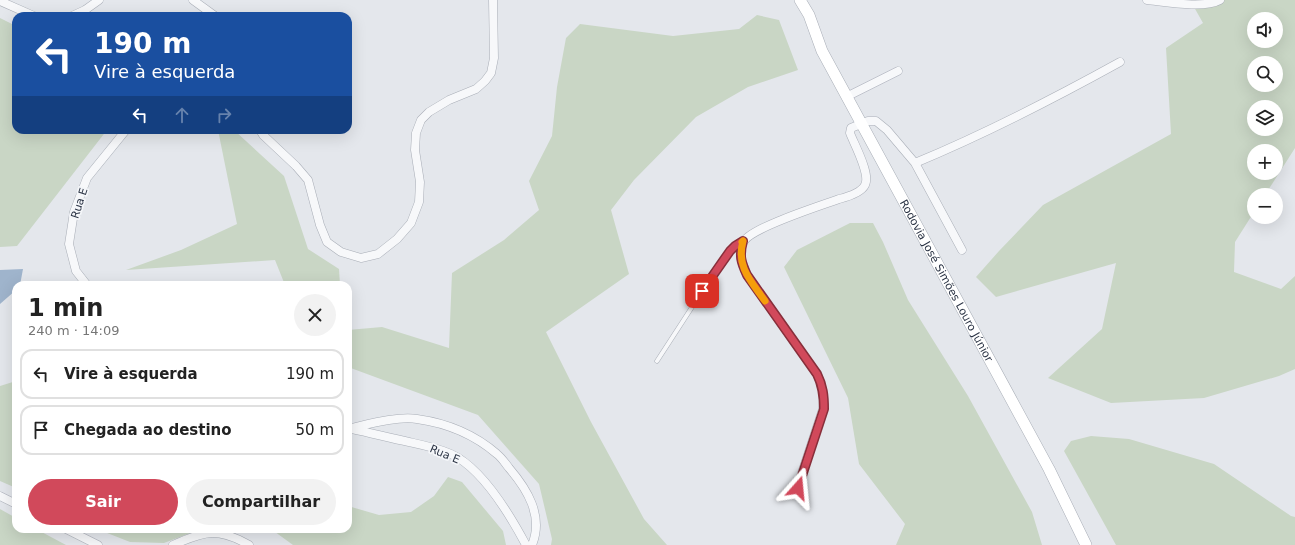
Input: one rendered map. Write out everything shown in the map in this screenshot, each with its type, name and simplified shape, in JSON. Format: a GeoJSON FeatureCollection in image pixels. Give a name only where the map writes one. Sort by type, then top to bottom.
{"type":"FeatureCollection","features":[{"type":"Feature","properties":{"kind":"main road","name":"Rodovia José Simões Louro Júnior"},"geometry":{"type":"LineString","coordinates":[[800,0],[809,15],[822,51],[846,97],[1049,469],[1086,545]]}},
{"type":"Feature","properties":{"kind":"main road","name":"Rodovia José Simões Louro Júnior"},"geometry":{"type":"LineString","coordinates":[[809,15],[810,0]]}},
{"type":"Feature","properties":{"kind":"street"},"geometry":{"type":"LineString","coordinates":[[81,12],[99,0]]}},
{"type":"Feature","properties":{"kind":"street"},"geometry":{"type":"LineString","coordinates":[[193,0],[210,12]]}},
{"type":"Feature","properties":{"kind":"street"},"geometry":{"type":"LineString","coordinates":[[262,134],[296,166],[308,180],[320,225],[328,242],[341,252],[361,258],[378,254],[397,239],[412,222],[419,202],[420,182],[415,150],[416,133],[421,120],[429,112],[449,100],[476,89],[491,73],[494,58],[494,0]]}},
{"type":"Feature","properties":{"kind":"street"},"geometry":{"type":"LineString","coordinates":[[1147,0],[1202,5],[1214,4],[1220,0]]}},
{"type":"Feature","properties":{"kind":"street"},"geometry":{"type":"LineString","coordinates":[[0,1],[25,12]]}},
{"type":"Feature","properties":{"kind":"street"},"geometry":{"type":"LineString","coordinates":[[915,163],[952,148],[1010,121],[1120,62]]}},
{"type":"Feature","properties":{"kind":"street"},"geometry":{"type":"LineString","coordinates":[[846,97],[898,71]]}},
{"type":"Feature","properties":{"kind":"street"},"geometry":{"type":"LineString","coordinates":[[798,488],[824,409],[822,385],[817,374],[747,275],[741,262],[740,252],[743,241],[751,234],[764,227],[860,190],[866,184],[867,176],[850,133],[851,128],[860,123],[876,121],[888,130],[915,163],[962,250]]}},
{"type":"Feature","properties":{"kind":"street","name":"Rua E"},"geometry":{"type":"LineString","coordinates":[[84,281],[76,271],[69,244],[74,212],[87,178],[123,134]]}},
{"type":"Feature","properties":{"kind":"street"},"geometry":{"type":"LineString","coordinates":[[352,427],[381,421],[415,418],[438,423],[459,430],[479,441],[498,454],[516,475],[527,492],[533,507],[537,525],[535,538],[532,545]]}},
{"type":"Feature","properties":{"kind":"street","name":"Rua E"},"geometry":{"type":"LineString","coordinates":[[352,429],[431,447],[451,454],[464,461],[490,489],[511,518],[526,545]]}},
{"type":"Feature","properties":{"kind":"street"},"geometry":{"type":"LineString","coordinates":[[0,496],[12,502]]}},
{"type":"Feature","properties":{"kind":"street"},"geometry":{"type":"LineString","coordinates":[[74,533],[98,545]]}},
{"type":"Feature","properties":{"kind":"street"},"geometry":{"type":"LineString","coordinates":[[173,545],[206,533]]}},
{"type":"Feature","properties":{"kind":"street"},"geometry":{"type":"LineString","coordinates":[[221,533],[249,545]]}},
{"type":"Feature","properties":{"kind":"lane"},"geometry":{"type":"LineString","coordinates":[[657,361],[722,261],[735,246],[743,241]]}},
{"type":"Feature","properties":{"kind":"green space"},"geometry":{"type":"Polygon","coordinates":[[[1190,0],[1295,0],[1295,148],[1283,167],[1283,144],[1247,144],[1247,180],[1275,180],[1269,188],[1247,188],[1247,223],[1235,242],[1234,272],[1281,289],[1295,276],[1295,369],[1279,376],[1204,398],[1111,403],[1048,378],[1102,329],[1116,263],[996,297],[976,277],[1043,205],[1171,134],[1166,48],[1203,23],[1190,0]]]}},
{"type":"Feature","properties":{"kind":"green space"},"geometry":{"type":"Polygon","coordinates":[[[757,15],[779,20],[798,70],[748,87],[696,117],[634,180],[611,210],[629,274],[546,332],[591,422],[644,519],[667,545],[551,545],[552,539],[539,484],[478,415],[352,368],[352,330],[382,327],[449,348],[452,273],[504,240],[539,210],[529,181],[552,136],[557,87],[566,38],[580,24],[673,36],[739,29],[757,15]]]}},
{"type":"Feature","properties":{"kind":"green space"},"geometry":{"type":"Polygon","coordinates":[[[0,18],[12,24],[12,134],[104,134],[17,246],[0,247],[0,18]]]}},
{"type":"Feature","properties":{"kind":"green space"},"geometry":{"type":"Polygon","coordinates":[[[219,134],[238,134],[284,176],[308,249],[339,269],[340,281],[283,281],[275,260],[126,270],[181,250],[237,224],[219,134]]]}},
{"type":"Feature","properties":{"kind":"green space"},"geometry":{"type":"Polygon","coordinates":[[[850,223],[873,223],[883,242],[908,300],[968,396],[1032,512],[1042,545],[896,545],[905,524],[859,464],[848,398],[784,267],[797,250],[850,223]]]}},
{"type":"Feature","properties":{"kind":"green space"},"geometry":{"type":"Polygon","coordinates":[[[12,382],[12,486],[0,481],[0,386],[12,382]]]}},
{"type":"Feature","properties":{"kind":"green space"},"geometry":{"type":"Polygon","coordinates":[[[1091,436],[1129,439],[1214,464],[1291,516],[1295,517],[1295,545],[1116,545],[1064,451],[1071,441],[1091,436]]]}},
{"type":"Feature","properties":{"kind":"green space"},"geometry":{"type":"Polygon","coordinates":[[[448,477],[462,482],[503,531],[506,545],[293,545],[276,533],[352,533],[352,507],[379,515],[411,512],[434,496],[448,477]]]}},
{"type":"Feature","properties":{"kind":"green space"},"geometry":{"type":"Polygon","coordinates":[[[0,509],[12,516],[12,533],[44,533],[66,545],[0,545],[0,509]]]}},
{"type":"Feature","properties":{"kind":"green space"},"geometry":{"type":"Polygon","coordinates":[[[107,533],[190,533],[164,543],[130,542],[107,533]]]}},
{"type":"Feature","properties":{"kind":"water"},"geometry":{"type":"Polygon","coordinates":[[[23,269],[21,281],[12,281],[12,294],[0,304],[0,270],[23,269]]]}},
{"type":"Feature","properties":{"kind":"slow traffic"},"geometry":{"type":"LineString","coordinates":[[742,242],[743,241],[740,252],[741,262],[747,275],[765,301]]}},
{"type":"Feature","properties":{"kind":"route"},"geometry":{"type":"LineString","coordinates":[[702,291],[730,251],[743,241],[740,252],[741,262],[747,275],[817,374],[822,385],[824,409],[798,488]]}}]}
